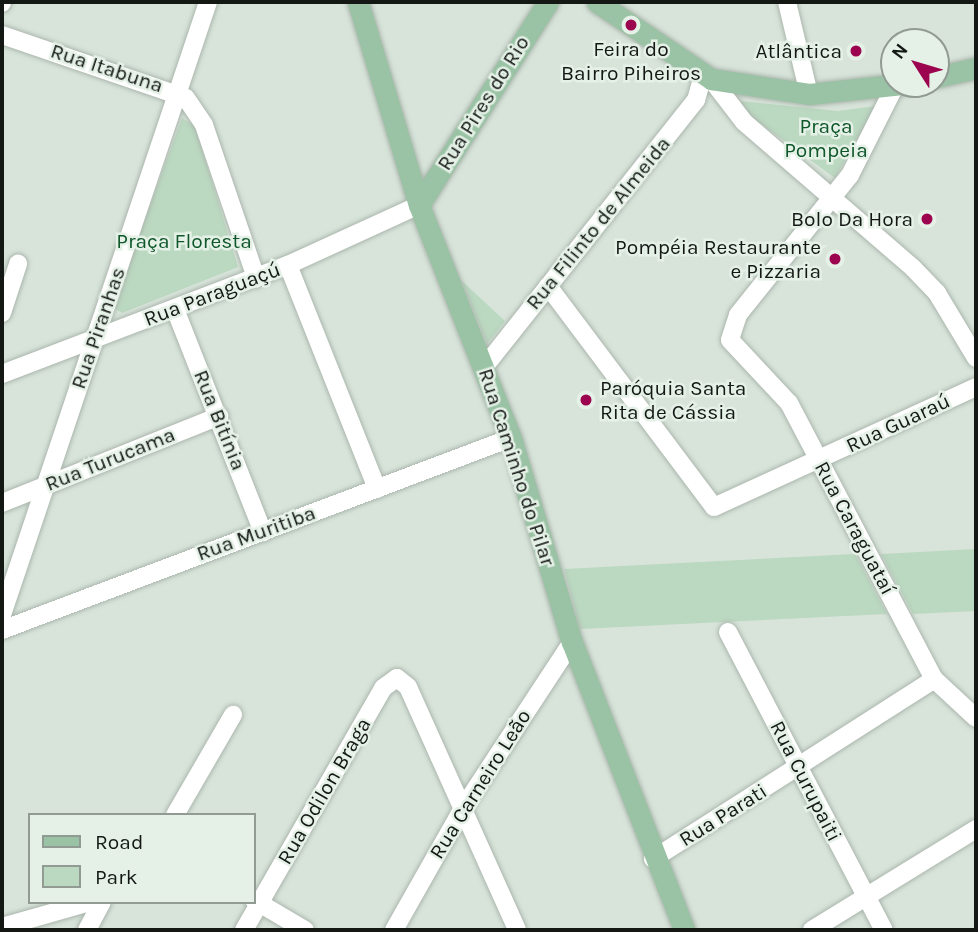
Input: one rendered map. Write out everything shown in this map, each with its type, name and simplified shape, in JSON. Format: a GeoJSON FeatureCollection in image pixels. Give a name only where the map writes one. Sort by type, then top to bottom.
{"type":"FeatureCollection","features":[{"type":"Feature","properties":{"kind":"main road","name":"Rua Caminho do Pilar"},"geometry":{"type":"LineString","coordinates":[[358,2],[419,205],[485,366],[511,438],[572,642],[653,859],[684,930]]}},
{"type":"Feature","properties":{"kind":"main road","name":"Rua Pires do Rio"},"geometry":{"type":"LineString","coordinates":[[419,205],[548,2]]}},
{"type":"Feature","properties":{"kind":"main road"},"geometry":{"type":"LineString","coordinates":[[597,2],[707,78],[809,94],[880,87]]}},
{"type":"Feature","properties":{"kind":"main road"},"geometry":{"type":"LineString","coordinates":[[950,75],[976,70]]}},
{"type":"Feature","properties":{"kind":"street","name":"Rua Piranhas"},"geometry":{"type":"LineString","coordinates":[[2,615],[208,2]]}},
{"type":"Feature","properties":{"kind":"street"},"geometry":{"type":"LineString","coordinates":[[788,2],[809,94]]}},
{"type":"Feature","properties":{"kind":"street","name":"Rua Itabuna"},"geometry":{"type":"LineString","coordinates":[[2,35],[179,91],[204,125],[256,278]]}},
{"type":"Feature","properties":{"kind":"street"},"geometry":{"type":"LineString","coordinates":[[707,78],[744,122],[937,293],[976,358]]}},
{"type":"Feature","properties":{"kind":"street","name":"Rua Filinto de Almeida"},"geometry":{"type":"LineString","coordinates":[[485,366],[696,100],[707,78]]}},
{"type":"Feature","properties":{"kind":"street"},"geometry":{"type":"LineString","coordinates":[[832,200],[891,98]]}},
{"type":"Feature","properties":{"kind":"street","name":"Rua Caraguataí"},"geometry":{"type":"LineString","coordinates":[[832,200],[738,315],[730,340],[783,394],[934,679],[976,718]]}},
{"type":"Feature","properties":{"kind":"street","name":"Rua Paraguaçú"},"geometry":{"type":"LineString","coordinates":[[2,374],[289,265],[419,205]]}},
{"type":"Feature","properties":{"kind":"street"},"geometry":{"type":"LineString","coordinates":[[2,313],[18,264]]}},
{"type":"Feature","properties":{"kind":"street"},"geometry":{"type":"LineString","coordinates":[[289,265],[377,489]]}},
{"type":"Feature","properties":{"kind":"street","name":"Rua Guaraú"},"geometry":{"type":"LineString","coordinates":[[548,286],[714,507],[976,387]]}},
{"type":"Feature","properties":{"kind":"street","name":"Rua Bitínia"},"geometry":{"type":"LineString","coordinates":[[175,309],[263,532]]}},
{"type":"Feature","properties":{"kind":"street","name":"Rua Turucama"},"geometry":{"type":"LineString","coordinates":[[2,503],[219,416]]}},
{"type":"Feature","properties":{"kind":"street","name":"Rua Muritiba"},"geometry":{"type":"LineString","coordinates":[[2,630],[511,438]]}},
{"type":"Feature","properties":{"kind":"street","name":"Rua Curupaiti"},"geometry":{"type":"LineString","coordinates":[[728,632],[884,930]]}},
{"type":"Feature","properties":{"kind":"street","name":"Rua Carneiro Leão"},"geometry":{"type":"LineString","coordinates":[[394,930],[463,808],[572,642]]}},
{"type":"Feature","properties":{"kind":"street","name":"Rua Odilon Braga"},"geometry":{"type":"LineString","coordinates":[[244,930],[257,902],[383,688],[397,678],[408,688],[463,808]]}},
{"type":"Feature","properties":{"kind":"street","name":"Rua Parati"},"geometry":{"type":"LineString","coordinates":[[653,859],[934,679]]}},
{"type":"Feature","properties":{"kind":"street"},"geometry":{"type":"LineString","coordinates":[[176,813],[233,715]]}},
{"type":"Feature","properties":{"kind":"street"},"geometry":{"type":"LineString","coordinates":[[463,808],[517,930]]}},
{"type":"Feature","properties":{"kind":"street"},"geometry":{"type":"LineString","coordinates":[[812,930],[976,829]]}},
{"type":"Feature","properties":{"kind":"street"},"geometry":{"type":"LineString","coordinates":[[257,902],[305,930]]}},
{"type":"Feature","properties":{"kind":"street"},"geometry":{"type":"LineString","coordinates":[[2,927],[83,904]]}},
{"type":"Feature","properties":{"kind":"street"},"geometry":{"type":"LineString","coordinates":[[87,930],[101,904]]}},
{"type":"Feature","properties":{"kind":"green space","name":"Praça Pompeia"},"geometry":{"type":"Polygon","coordinates":[[[740,101],[838,111],[876,106],[835,178],[749,115],[740,101]]]}},
{"type":"Feature","properties":{"kind":"green space","name":"Praça Floresta"},"geometry":{"type":"Polygon","coordinates":[[[182,118],[195,126],[238,267],[122,313],[113,307],[182,118]]]}},
{"type":"Feature","properties":{"kind":"green space"},"geometry":{"type":"Polygon","coordinates":[[[461,280],[505,321],[487,344],[461,280]]]}},
{"type":"Feature","properties":{"kind":"green space"},"geometry":{"type":"Polygon","coordinates":[[[976,549],[976,611],[913,614],[881,554],[976,549]]]}},
{"type":"Feature","properties":{"kind":"green space"},"geometry":{"type":"Polygon","coordinates":[[[855,554],[887,614],[580,629],[564,569],[855,554]]]}},
{"type":"Feature","properties":{"kind":"place","name":"Feira do Bairro Piheiros"},"geometry":{"type":"Point","coordinates":[631,25]}},
{"type":"Feature","properties":{"kind":"place","name":"Atlântica"},"geometry":{"type":"Point","coordinates":[856,51]}},
{"type":"Feature","properties":{"kind":"place","name":"Bolo Da Hora"},"geometry":{"type":"Point","coordinates":[927,219]}},
{"type":"Feature","properties":{"kind":"place","name":"Pompéia Restaurante e Pizzaria"},"geometry":{"type":"Point","coordinates":[835,259]}},
{"type":"Feature","properties":{"kind":"place","name":"Paróquia Santa Rita de Cássia"},"geometry":{"type":"Point","coordinates":[586,400]}}]}
